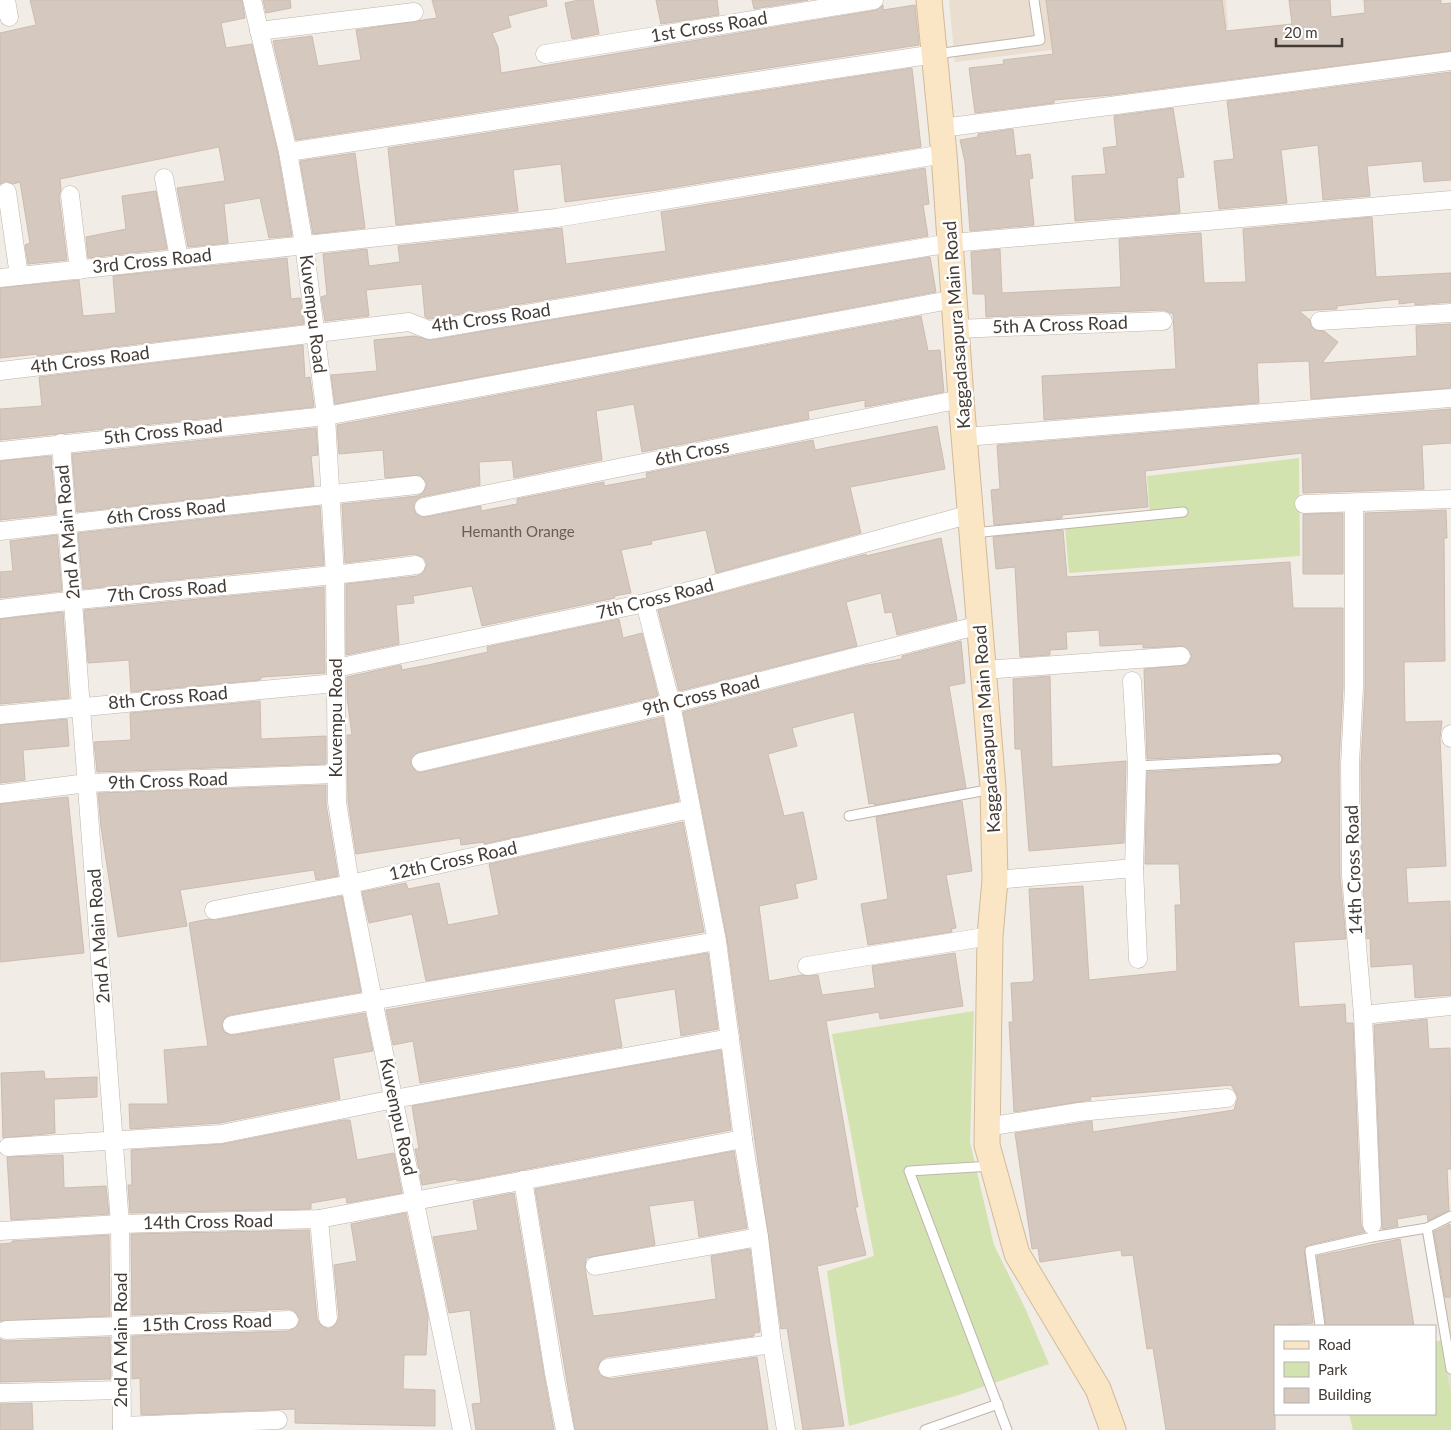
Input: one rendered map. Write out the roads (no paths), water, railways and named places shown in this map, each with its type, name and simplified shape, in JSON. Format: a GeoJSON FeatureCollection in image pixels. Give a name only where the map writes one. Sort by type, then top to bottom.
{"type":"FeatureCollection","features":[{"type":"Feature","properties":{"kind":"main road","name":"Kaggadasapura Main Road"},"geometry":{"type":"LineString","coordinates":[[929,0],[942,128],[955,299],[960,399],[965,437],[993,788],[996,880],[990,936],[988,1145],[992,1166],[1017,1254],[1098,1389],[1113,1430]]}},
{"type":"Feature","properties":{"kind":"street","name":"Kuvempu Road"},"geometry":{"type":"LineString","coordinates":[[252,0],[288,152],[304,244],[326,416],[335,576],[336,774],[338,802],[350,884],[462,1430]]}},
{"type":"Feature","properties":{"kind":"street","name":"1st Cross Road"},"geometry":{"type":"LineString","coordinates":[[544,54],[874,0]]}},
{"type":"Feature","properties":{"kind":"street"},"geometry":{"type":"LineString","coordinates":[[259,30],[414,12]]}},
{"type":"Feature","properties":{"kind":"street"},"geometry":{"type":"LineString","coordinates":[[288,152],[935,54]]}},
{"type":"Feature","properties":{"kind":"street"},"geometry":{"type":"LineString","coordinates":[[942,128],[1451,62]]}},
{"type":"Feature","properties":{"kind":"street","name":"3rd Cross Road"},"geometry":{"type":"LineString","coordinates":[[0,278],[556,218],[944,154]]}},
{"type":"Feature","properties":{"kind":"street"},"geometry":{"type":"LineString","coordinates":[[164,178],[179,258]]}},
{"type":"Feature","properties":{"kind":"street"},"geometry":{"type":"LineString","coordinates":[[7,192],[19,276]]}},
{"type":"Feature","properties":{"kind":"street"},"geometry":{"type":"LineString","coordinates":[[70,195],[79,270]]}},
{"type":"Feature","properties":{"kind":"street","name":"4th Cross Road"},"geometry":{"type":"LineString","coordinates":[[0,371],[409,322],[429,330],[951,243],[1451,200]]}},
{"type":"Feature","properties":{"kind":"street","name":"5th Cross Road"},"geometry":{"type":"LineString","coordinates":[[0,451],[326,416],[955,299]]}},
{"type":"Feature","properties":{"kind":"street"},"geometry":{"type":"LineString","coordinates":[[1320,321],[1451,313]]}},
{"type":"Feature","properties":{"kind":"street","name":"5th A Cross Road"},"geometry":{"type":"LineString","coordinates":[[956,329],[1163,321]]}},
{"type":"Feature","properties":{"kind":"street"},"geometry":{"type":"LineString","coordinates":[[965,437],[1451,398]]}},
{"type":"Feature","properties":{"kind":"street","name":"6th Cross"},"geometry":{"type":"LineString","coordinates":[[424,507],[960,399]]}},
{"type":"Feature","properties":{"kind":"street","name":"2nd A Main Road"},"geometry":{"type":"LineString","coordinates":[[61,443],[115,1142],[120,1224],[122,1428]]}},
{"type":"Feature","properties":{"kind":"street","name":"6th Cross Road"},"geometry":{"type":"LineString","coordinates":[[0,531],[66,522],[416,485]]}},
{"type":"Feature","properties":{"kind":"street"},"geometry":{"type":"LineString","coordinates":[[1304,504],[1451,499]]}},
{"type":"Feature","properties":{"kind":"street","name":"14th Cross Road"},"geometry":{"type":"LineString","coordinates":[[1354,503],[1354,687],[1350,764],[1351,876],[1363,1014],[1372,1231]]}},
{"type":"Feature","properties":{"kind":"street","name":"7th Cross Road"},"geometry":{"type":"LineString","coordinates":[[336,675],[645,604],[972,524]]}},
{"type":"Feature","properties":{"kind":"street","name":"7th Cross Road"},"geometry":{"type":"LineString","coordinates":[[0,609],[73,599],[335,576],[416,565]]}},
{"type":"Feature","properties":{"kind":"street"},"geometry":{"type":"LineString","coordinates":[[645,604],[671,704],[717,941],[759,1237],[772,1344],[786,1430]]}},
{"type":"Feature","properties":{"kind":"street","name":"9th Cross Road"},"geometry":{"type":"LineString","coordinates":[[421,762],[671,704],[980,625]]}},
{"type":"Feature","properties":{"kind":"street"},"geometry":{"type":"LineString","coordinates":[[984,670],[1181,656]]}},
{"type":"Feature","properties":{"kind":"street","name":"8th Cross Road"},"geometry":{"type":"LineString","coordinates":[[0,715],[336,675]]}},
{"type":"Feature","properties":{"kind":"street"},"geometry":{"type":"LineString","coordinates":[[1132,681],[1137,766],[1134,868],[1138,959]]}},
{"type":"Feature","properties":{"kind":"street","name":"9th Cross Road"},"geometry":{"type":"LineString","coordinates":[[0,794],[87,784],[336,774]]}},
{"type":"Feature","properties":{"kind":"street","name":"12th Cross Road"},"geometry":{"type":"LineString","coordinates":[[214,910],[350,884],[691,809]]}},
{"type":"Feature","properties":{"kind":"street"},"geometry":{"type":"LineString","coordinates":[[996,880],[1134,868]]}},
{"type":"Feature","properties":{"kind":"street"},"geometry":{"type":"LineString","coordinates":[[807,966],[990,936]]}},
{"type":"Feature","properties":{"kind":"street"},"geometry":{"type":"LineString","coordinates":[[232,1024],[717,941]]}},
{"type":"Feature","properties":{"kind":"street"},"geometry":{"type":"LineString","coordinates":[[1363,1014],[1451,1006]]}},
{"type":"Feature","properties":{"kind":"street"},"geometry":{"type":"LineString","coordinates":[[8,1147],[115,1142],[221,1134],[394,1099],[730,1038]]}},
{"type":"Feature","properties":{"kind":"street"},"geometry":{"type":"LineString","coordinates":[[988,1127],[1079,1112],[1227,1098]]}},
{"type":"Feature","properties":{"kind":"street","name":"14th Cross Road"},"geometry":{"type":"LineString","coordinates":[[0,1231],[120,1224],[319,1219],[415,1199],[744,1139]]}},
{"type":"Feature","properties":{"kind":"street"},"geometry":{"type":"LineString","coordinates":[[523,1180],[565,1430]]}},
{"type":"Feature","properties":{"kind":"street"},"geometry":{"type":"LineString","coordinates":[[319,1219],[328,1318]]}},
{"type":"Feature","properties":{"kind":"street"},"geometry":{"type":"LineString","coordinates":[[595,1266],[759,1237]]}},
{"type":"Feature","properties":{"kind":"street","name":"15th Cross Road"},"geometry":{"type":"LineString","coordinates":[[6,1330],[289,1320]]}},
{"type":"Feature","properties":{"kind":"street"},"geometry":{"type":"LineString","coordinates":[[608,1368],[772,1344]]}},
{"type":"Feature","properties":{"kind":"street"},"geometry":{"type":"LineString","coordinates":[[0,1393],[122,1390]]}},
{"type":"Feature","properties":{"kind":"street"},"geometry":{"type":"LineString","coordinates":[[122,1428],[278,1420]]}},
{"type":"Feature","properties":{"kind":"lane"},"geometry":{"type":"LineString","coordinates":[[935,54],[1040,40],[1034,0]]}},
{"type":"Feature","properties":{"kind":"lane"},"geometry":{"type":"LineString","coordinates":[[972,524],[1183,512]]}},
{"type":"Feature","properties":{"kind":"lane"},"geometry":{"type":"LineString","coordinates":[[1137,766],[1277,759]]}},
{"type":"Feature","properties":{"kind":"lane"},"geometry":{"type":"LineString","coordinates":[[849,816],[993,788]]}},
{"type":"Feature","properties":{"kind":"lane"},"geometry":{"type":"LineString","coordinates":[[992,1166],[908,1170],[1007,1430]]}},
{"type":"Feature","properties":{"kind":"lane"},"geometry":{"type":"LineString","coordinates":[[1320,1325],[1310,1251],[1372,1231],[1427,1228],[1451,1216]]}},
{"type":"Feature","properties":{"kind":"lane"},"geometry":{"type":"LineString","coordinates":[[1427,1228],[1451,1370]]}},
{"type":"Feature","properties":{"kind":"lane"},"geometry":{"type":"LineString","coordinates":[[925,1430],[998,1404]]}}]}
